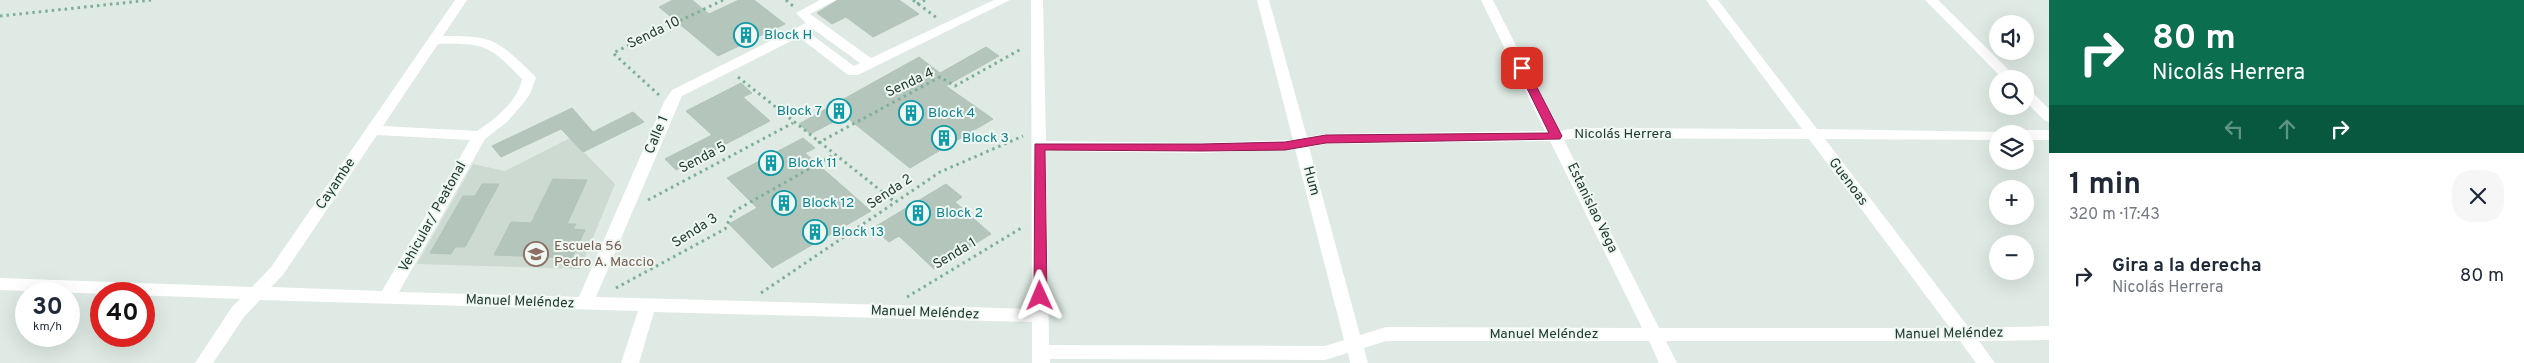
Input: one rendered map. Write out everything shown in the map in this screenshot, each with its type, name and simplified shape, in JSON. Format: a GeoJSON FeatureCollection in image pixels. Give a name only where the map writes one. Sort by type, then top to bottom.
{"type":"FeatureCollection","features":[{"type":"Feature","properties":{"kind":"street"},"geometry":{"type":"LineString","coordinates":[[830,0],[802,13],[814,24],[870,64]]}},
{"type":"Feature","properties":{"kind":"street"},"geometry":{"type":"LineString","coordinates":[[799,31],[853,72],[1004,0]]}},
{"type":"Feature","properties":{"kind":"street"},"geometry":{"type":"LineString","coordinates":[[1037,0],[1041,357]]}},
{"type":"Feature","properties":{"kind":"street","name":"Hum"},"geometry":{"type":"LineString","coordinates":[[1263,0],[1359,363]]}},
{"type":"Feature","properties":{"kind":"street","name":"Estanislao Vega"},"geometry":{"type":"LineString","coordinates":[[1487,0],[1668,363]]}},
{"type":"Feature","properties":{"kind":"street","name":"Guenoas"},"geometry":{"type":"LineString","coordinates":[[1712,0],[1811,135],[1986,363]]}},
{"type":"Feature","properties":{"kind":"street"},"geometry":{"type":"LineString","coordinates":[[1931,0],[2002,70]]}},
{"type":"Feature","properties":{"kind":"street","name":"Cayambe"},"geometry":{"type":"LineString","coordinates":[[204,363],[238,312],[277,271],[434,40],[453,3]]}},
{"type":"Feature","properties":{"kind":"street"},"geometry":{"type":"LineString","coordinates":[[677,93],[814,24]]}},
{"type":"Feature","properties":{"kind":"street","name":"Vehicular/ Peatonal"},"geometry":{"type":"LineString","coordinates":[[387,298],[480,136],[494,127],[522,96],[529,84],[529,78],[501,50],[492,44],[474,41],[434,40]]}},
{"type":"Feature","properties":{"kind":"street","name":"Calle 1"},"geometry":{"type":"LineString","coordinates":[[585,303],[622,213],[671,102],[677,93]]}},
{"type":"Feature","properties":{"kind":"street"},"geometry":{"type":"LineString","coordinates":[[2034,102],[2049,117]]}},
{"type":"Feature","properties":{"kind":"street"},"geometry":{"type":"LineString","coordinates":[[373,130],[480,136]]}},
{"type":"Feature","properties":{"kind":"street","name":"Nicolás Herrera"},"geometry":{"type":"LineString","coordinates":[[1039,146],[1202,148],[1285,146],[1326,139],[1556,136],[1576,133],[1989,135]]}},
{"type":"Feature","properties":{"kind":"street"},"geometry":{"type":"LineString","coordinates":[[2034,135],[2049,135]]}},
{"type":"Feature","properties":{"kind":"street","name":"Manuel Meléndez"},"geometry":{"type":"LineString","coordinates":[[0,284],[387,298],[1041,316]]}},
{"type":"Feature","properties":{"kind":"street"},"geometry":{"type":"LineString","coordinates":[[630,363],[648,305]]}},
{"type":"Feature","properties":{"kind":"street","name":"Manuel Meléndez"},"geometry":{"type":"LineString","coordinates":[[1041,357],[1325,353],[1386,334],[2049,333]]}},
{"type":"Feature","properties":{"kind":"path"},"geometry":{"type":"LineString","coordinates":[[0,16],[152,0]]}},
{"type":"Feature","properties":{"kind":"path","name":"Senda 10"},"geometry":{"type":"LineString","coordinates":[[677,93],[658,95],[613,54],[723,0]]}},
{"type":"Feature","properties":{"kind":"path"},"geometry":{"type":"LineString","coordinates":[[913,0],[947,26]]}},
{"type":"Feature","properties":{"kind":"path"},"geometry":{"type":"LineString","coordinates":[[917,4],[925,0]]}},
{"type":"Feature","properties":{"kind":"path","name":"Senda 4"},"geometry":{"type":"LineString","coordinates":[[818,143],[940,76],[955,86],[1036,41]]}},
{"type":"Feature","properties":{"kind":"path"},"geometry":{"type":"LineString","coordinates":[[726,68],[818,143],[835,154],[895,202]]}},
{"type":"Feature","properties":{"kind":"path","name":"Senda 5"},"geometry":{"type":"LineString","coordinates":[[622,213],[793,123]]}},
{"type":"Feature","properties":{"kind":"path","name":"Senda 2"},"geometry":{"type":"LineString","coordinates":[[740,308],[940,172],[1038,129]]}},
{"type":"Feature","properties":{"kind":"path","name":"Senda 3"},"geometry":{"type":"LineString","coordinates":[[612,290],[725,228],[733,212],[835,154]]}},
{"type":"Feature","properties":{"kind":"path","name":"Senda 1"},"geometry":{"type":"LineString","coordinates":[[882,311],[1040,217]]}},
{"type":"Feature","properties":{"kind":"shaded area"},"geometry":{"type":"Polygon","coordinates":[[[570,138],[615,184],[580,269],[417,264],[473,164],[505,171],[570,138]]]}},
{"type":"Feature","properties":{"kind":"building"},"geometry":{"type":"Polygon","coordinates":[[[673,0],[692,0],[709,14],[739,0],[754,0],[785,24],[718,56],[659,7],[673,0]]]}},
{"type":"Feature","properties":{"kind":"building"},"geometry":{"type":"Polygon","coordinates":[[[838,0],[899,0],[919,14],[873,37],[846,17],[832,24],[817,13],[838,0]]]}},
{"type":"Feature","properties":{"kind":"building"},"geometry":{"type":"Polygon","coordinates":[[[986,47],[999,56],[946,86],[993,119],[910,168],[845,116],[810,134],[799,124],[919,57],[940,73],[986,47]]]}},
{"type":"Feature","properties":{"kind":"building"},"geometry":{"type":"Polygon","coordinates":[[[741,83],[752,93],[743,97],[770,121],[676,170],[665,159],[712,135],[686,111],[741,83]]]}},
{"type":"Feature","properties":{"kind":"building"},"geometry":{"type":"Polygon","coordinates":[[[572,108],[593,132],[633,112],[644,122],[583,152],[561,129],[501,157],[492,146],[572,108]]]}},
{"type":"Feature","properties":{"kind":"building"},"geometry":{"type":"Polygon","coordinates":[[[803,138],[815,148],[805,153],[871,211],[772,268],[729,224],[757,208],[727,178],[803,138]]]}},
{"type":"Feature","properties":{"kind":"building"},"geometry":{"type":"Polygon","coordinates":[[[553,179],[587,180],[567,224],[576,224],[573,229],[585,230],[572,258],[494,255],[511,222],[531,223],[553,179]]]}},
{"type":"Feature","properties":{"kind":"building"},"geometry":{"type":"Polygon","coordinates":[[[482,184],[499,184],[465,247],[455,247],[451,254],[430,253],[463,196],[475,196],[482,184]]]}},
{"type":"Feature","properties":{"kind":"building"},"geometry":{"type":"Polygon","coordinates":[[[946,184],[962,197],[955,202],[991,234],[934,269],[899,236],[889,242],[873,228],[946,184]]]}},
{"type":"Feature","properties":{"kind":"place","name":"Block H"},"geometry":{"type":"Point","coordinates":[746,35]}},
{"type":"Feature","properties":{"kind":"place","name":"Block 7"},"geometry":{"type":"Point","coordinates":[839,111]}},
{"type":"Feature","properties":{"kind":"place","name":"Block 4"},"geometry":{"type":"Point","coordinates":[911,113]}},
{"type":"Feature","properties":{"kind":"place","name":"Block 3"},"geometry":{"type":"Point","coordinates":[944,138]}},
{"type":"Feature","properties":{"kind":"place","name":"Block 11"},"geometry":{"type":"Point","coordinates":[771,163]}},
{"type":"Feature","properties":{"kind":"place","name":"Block 12"},"geometry":{"type":"Point","coordinates":[784,203]}},
{"type":"Feature","properties":{"kind":"place","name":"Block 2"},"geometry":{"type":"Point","coordinates":[918,213]}},
{"type":"Feature","properties":{"kind":"place","name":"Block 13"},"geometry":{"type":"Point","coordinates":[815,232]}},
{"type":"Feature","properties":{"kind":"place","name":"Escuela 56 Pedro A. Maccio"},"geometry":{"type":"Point","coordinates":[536,254]}},
{"type":"Feature","properties":{"kind":"route"},"geometry":{"type":"LineString","coordinates":[[1040,296],[1039,146],[1202,148],[1285,146],[1326,139],[1556,136],[1522,68]]}}]}
